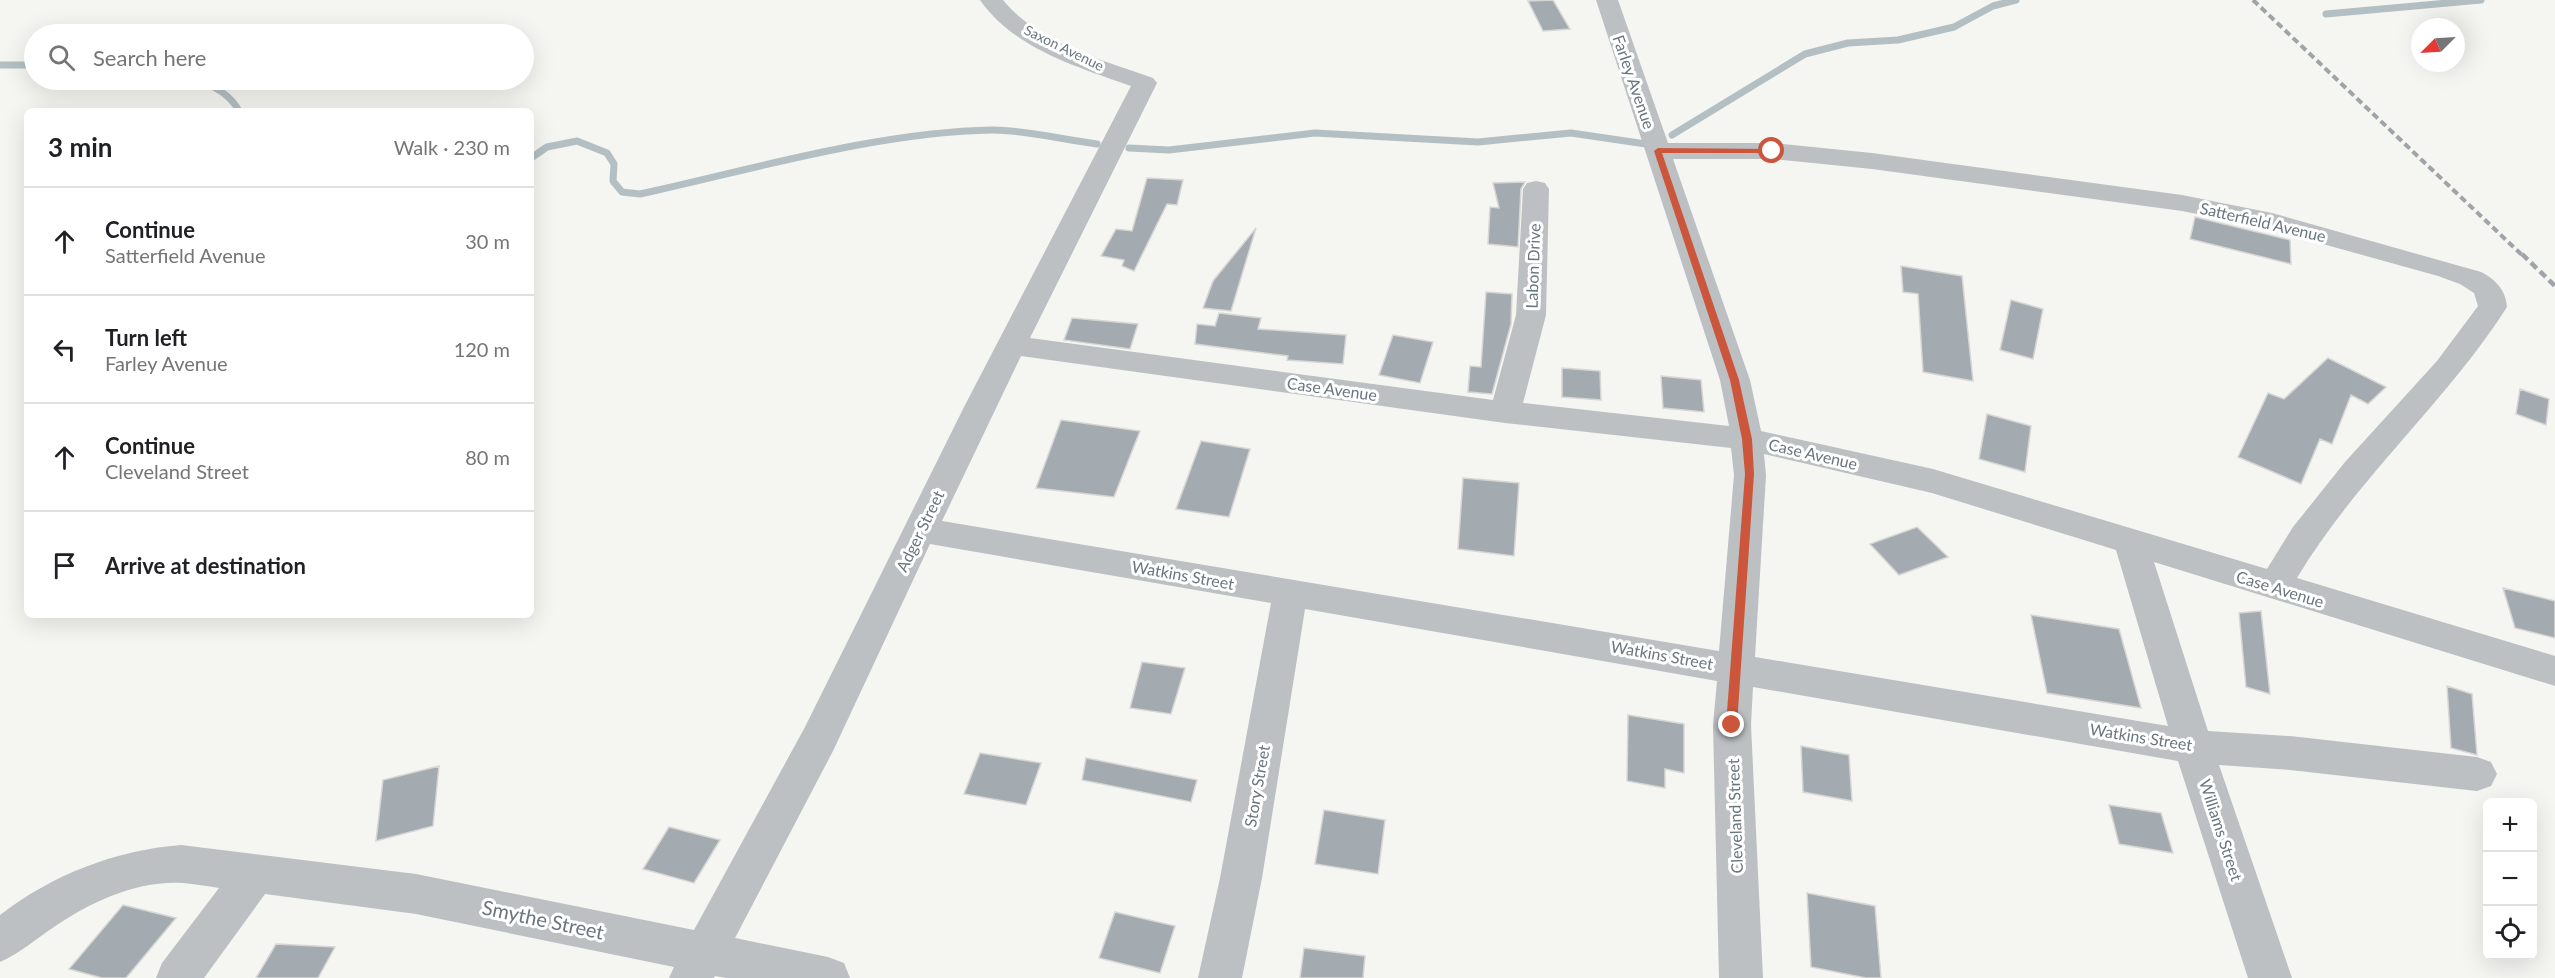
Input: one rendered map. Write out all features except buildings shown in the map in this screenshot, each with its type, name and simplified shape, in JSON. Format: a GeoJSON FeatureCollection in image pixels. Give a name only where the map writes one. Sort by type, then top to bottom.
{"type":"FeatureCollection","features":[{"type":"Feature","properties":{"kind":"street","name":"Saxon Avenue"},"geometry":{"type":"LineString","coordinates":[[991,0],[1009,20],[1028,34],[1105,69],[1145,83]]}},
{"type":"Feature","properties":{"kind":"street","name":"Farley Avenue"},"geometry":{"type":"LineString","coordinates":[[1607,0],[1735,380],[1747,439]]}},
{"type":"Feature","properties":{"kind":"street","name":"Adger Street"},"geometry":{"type":"LineString","coordinates":[[698,966],[819,739],[1012,345],[1145,83]]}},
{"type":"Feature","properties":{"kind":"street","name":"Satterfield Avenue"},"geometry":{"type":"LineString","coordinates":[[1658,151],[1772,151],[1861,160],[2221,209],[2448,270],[2483,286],[2491,294],[2494,301],[2493,307],[2448,368],[2357,470],[2311,528],[2274,587]]}},
{"type":"Feature","properties":{"kind":"street","name":"Labon Drive"},"geometry":{"type":"LineString","coordinates":[[1505,412],[1531,315],[1536,189]]}},
{"type":"Feature","properties":{"kind":"street","name":"Case Avenue"},"geometry":{"type":"LineString","coordinates":[[1012,345],[1505,412],[1747,439],[1933,482],[2555,671]]}},
{"type":"Feature","properties":{"kind":"street","name":"Cleveland Street"},"geometry":{"type":"LineString","coordinates":[[1741,978],[1732,725],[1734,667],[1740,624],[1750,474],[1747,439]]}},
{"type":"Feature","properties":{"kind":"street","name":"Watkins Street"},"geometry":{"type":"LineString","coordinates":[[921,530],[2194,747],[2290,753],[2477,774]]}},
{"type":"Feature","properties":{"kind":"street","name":"Williams Street"},"geometry":{"type":"LineString","coordinates":[[2131,543],[2194,747],[2270,978]]}},
{"type":"Feature","properties":{"kind":"street","name":"Story Street"},"geometry":{"type":"LineString","coordinates":[[1220,978],[1241,878],[1290,594]]}},
{"type":"Feature","properties":{"kind":"street","name":"Smythe Street"},"geometry":{"type":"LineString","coordinates":[[0,941],[51,905],[87,885],[130,870],[155,865],[180,864],[416,894],[698,966],[828,978]]}},
{"type":"Feature","properties":{"kind":"street"},"geometry":{"type":"LineString","coordinates":[[178,978],[255,874]]}},
{"type":"Feature","properties":{"kind":"waterway"},"geometry":{"type":"LineString","coordinates":[[1672,135],[1805,54],[1848,43],[1898,40],[1954,27],[1993,6],[2016,0]]}},
{"type":"Feature","properties":{"kind":"waterway"},"geometry":{"type":"LineString","coordinates":[[2326,14],[2481,0]]}},
{"type":"Feature","properties":{"kind":"waterway"},"geometry":{"type":"LineString","coordinates":[[0,65],[24,65]]}},
{"type":"Feature","properties":{"kind":"waterway"},"geometry":{"type":"LineString","coordinates":[[218,90],[237,108]]}},
{"type":"Feature","properties":{"kind":"waterway"},"geometry":{"type":"LineString","coordinates":[[534,156],[547,147],[577,141],[607,153],[614,164],[613,181],[622,192],[640,194],[816,153],[905,137],[949,132],[1005,130],[1097,144]]}},
{"type":"Feature","properties":{"kind":"waterway"},"geometry":{"type":"LineString","coordinates":[[1129,148],[1169,150],[1315,133],[1478,142],[1571,133],[1646,144]]}},
{"type":"Feature","properties":{"kind":"railway"},"geometry":{"type":"LineString","coordinates":[[2253,0],[2523,256]]}},
{"type":"Feature","properties":{"kind":"railway"},"geometry":{"type":"LineString","coordinates":[[2522,254],[2555,286]]}},
{"type":"Feature","properties":{"kind":"route"},"geometry":{"type":"LineString","coordinates":[[1732,725],[1734,667],[1740,624],[1750,474],[1747,439],[1735,380],[1658,151],[1723,149],[1772,151]]}}]}
